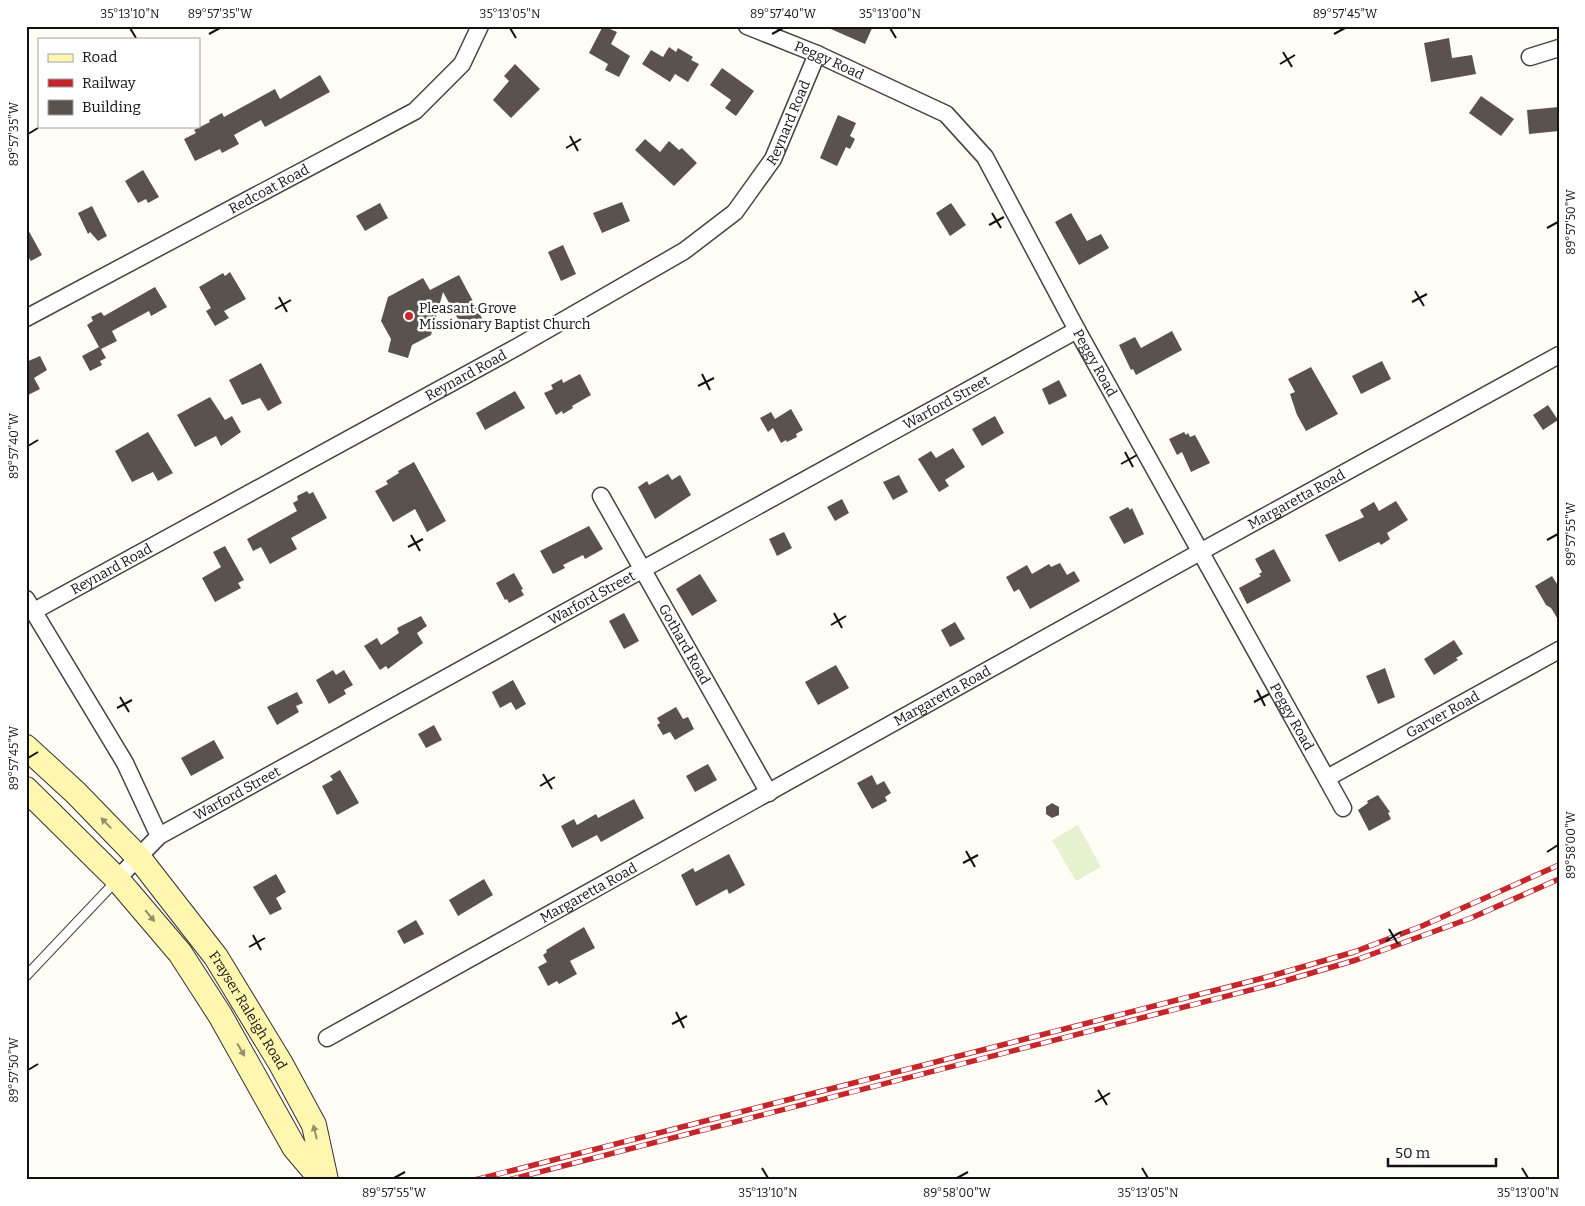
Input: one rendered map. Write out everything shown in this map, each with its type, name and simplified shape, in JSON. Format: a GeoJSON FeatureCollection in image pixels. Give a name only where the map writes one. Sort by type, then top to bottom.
{"type":"FeatureCollection","features":[{"type":"Feature","properties":{"kind":"main road","name":"Frayser Raleigh Road"},"geometry":{"type":"LineString","coordinates":[[26,747],[76,793],[139,858],[216,957],[281,1064],[314,1124],[326,1180]]}},
{"type":"Feature","properties":{"kind":"main road","name":"Frayser Raleigh Road"},"geometry":{"type":"LineString","coordinates":[[26,789],[117,879],[180,953],[220,1015],[294,1147],[322,1180]]}},
{"type":"Feature","properties":{"kind":"street","name":"Redcoat Road"},"geometry":{"type":"LineString","coordinates":[[26,318],[415,111],[462,64],[480,26]]}},
{"type":"Feature","properties":{"kind":"street","name":"Peggy Road"},"geometry":{"type":"LineString","coordinates":[[747,26],[817,54],[946,114],[984,157],[1077,330],[1343,808]]}},
{"type":"Feature","properties":{"kind":"street"},"geometry":{"type":"LineString","coordinates":[[1530,57],[1559,48]]}},
{"type":"Feature","properties":{"kind":"street","name":"Reynard Road"},"geometry":{"type":"LineString","coordinates":[[30,605],[517,347],[684,251],[735,212],[773,159],[817,54]]}},
{"type":"Feature","properties":{"kind":"street","name":"Warford Street"},"geometry":{"type":"LineString","coordinates":[[117,879],[159,836],[1077,330]]}},
{"type":"Feature","properties":{"kind":"street","name":"Margaretta Road"},"geometry":{"type":"LineString","coordinates":[[327,1038],[1200,552],[1559,355]]}},
{"type":"Feature","properties":{"kind":"street","name":"Gothard Road"},"geometry":{"type":"LineString","coordinates":[[601,496],[769,793]]}},
{"type":"Feature","properties":{"kind":"street"},"geometry":{"type":"LineString","coordinates":[[30,605],[125,763],[159,836]]}},
{"type":"Feature","properties":{"kind":"street","name":"Garver Road"},"geometry":{"type":"LineString","coordinates":[[1327,778],[1559,650]]}},
{"type":"Feature","properties":{"kind":"lane"},"geometry":{"type":"LineString","coordinates":[[26,976],[117,879]]}},
{"type":"Feature","properties":{"kind":"green space"},"geometry":{"type":"Polygon","coordinates":[[[1078,825],[1101,867],[1076,881],[1052,840],[1078,825]]]}},
{"type":"Feature","properties":{"kind":"building"},"geometry":{"type":"Polygon","coordinates":[[[603,26],[617,32],[611,44],[630,56],[619,77],[605,70],[608,64],[589,53],[603,26]]]}},
{"type":"Feature","properties":{"kind":"building"},"geometry":{"type":"Polygon","coordinates":[[[824,26],[873,26],[865,44],[824,26]]]}},
{"type":"Feature","properties":{"kind":"building"},"geometry":{"type":"Polygon","coordinates":[[[1449,38],[1452,58],[1472,55],[1476,74],[1431,82],[1424,43],[1449,38]]]}},
{"type":"Feature","properties":{"kind":"building"},"geometry":{"type":"Polygon","coordinates":[[[669,47],[676,52],[678,48],[693,57],[691,60],[699,64],[688,82],[675,74],[670,82],[642,64],[651,50],[663,57],[669,47]]]}},
{"type":"Feature","properties":{"kind":"building"},"geometry":{"type":"Polygon","coordinates":[[[515,64],[540,89],[511,118],[493,100],[509,81],[504,76],[515,64]]]}},
{"type":"Feature","properties":{"kind":"building"},"geometry":{"type":"Polygon","coordinates":[[[722,68],[754,91],[736,116],[725,108],[731,100],[710,85],[722,68]]]}},
{"type":"Feature","properties":{"kind":"building"},"geometry":{"type":"Polygon","coordinates":[[[320,75],[330,92],[265,127],[261,120],[234,135],[239,144],[222,153],[220,149],[195,161],[184,139],[196,133],[194,130],[222,113],[224,117],[275,89],[280,99],[320,75]]]}},
{"type":"Feature","properties":{"kind":"building"},"geometry":{"type":"Polygon","coordinates":[[[1481,96],[1514,119],[1501,136],[1469,113],[1481,96]]]}},
{"type":"Feature","properties":{"kind":"building"},"geometry":{"type":"Polygon","coordinates":[[[1559,107],[1559,131],[1529,134],[1527,110],[1559,107]]]}},
{"type":"Feature","properties":{"kind":"building"},"geometry":{"type":"Polygon","coordinates":[[[838,115],[856,123],[850,136],[855,139],[850,149],[846,147],[837,166],[820,158],[838,115]]]}},
{"type":"Feature","properties":{"kind":"building"},"geometry":{"type":"Polygon","coordinates":[[[645,139],[660,152],[669,141],[679,150],[682,148],[697,163],[674,186],[635,150],[645,139]]]}},
{"type":"Feature","properties":{"kind":"building"},"geometry":{"type":"Polygon","coordinates":[[[143,170],[159,197],[148,203],[146,199],[138,203],[125,181],[143,170]]]}},
{"type":"Feature","properties":{"kind":"building"},"geometry":{"type":"Polygon","coordinates":[[[622,202],[630,221],[602,233],[593,213],[622,202]]]}},
{"type":"Feature","properties":{"kind":"building"},"geometry":{"type":"Polygon","coordinates":[[[380,203],[388,218],[365,231],[356,216],[380,203]]]}},
{"type":"Feature","properties":{"kind":"building"},"geometry":{"type":"Polygon","coordinates":[[[951,203],[966,225],[950,236],[936,213],[951,203]]]}},
{"type":"Feature","properties":{"kind":"building"},"geometry":{"type":"Polygon","coordinates":[[[92,206],[107,236],[98,241],[90,232],[88,234],[78,213],[92,206]]]}},
{"type":"Feature","properties":{"kind":"building"},"geometry":{"type":"Polygon","coordinates":[[[1071,213],[1087,241],[1101,234],[1109,248],[1079,265],[1055,222],[1071,213]]]}},
{"type":"Feature","properties":{"kind":"building"},"geometry":{"type":"Polygon","coordinates":[[[26,226],[42,255],[31,261],[26,254],[26,226]]]}},
{"type":"Feature","properties":{"kind":"building"},"geometry":{"type":"Polygon","coordinates":[[[563,245],[576,274],[561,281],[548,252],[563,245]]]}},
{"type":"Feature","properties":{"kind":"building"},"geometry":{"type":"Polygon","coordinates":[[[230,272],[246,299],[224,311],[229,318],[215,326],[206,311],[211,308],[199,287],[223,273],[225,276],[230,272]]]}},
{"type":"Feature","properties":{"kind":"building","name":"Pleasant Grove Missionary Baptist Church"},"geometry":{"type":"Polygon","coordinates":[[[459,275],[483,320],[464,330],[443,292],[431,335],[412,345],[408,358],[388,352],[391,339],[381,321],[388,297],[423,278],[430,290],[459,275]]]}},
{"type":"Feature","properties":{"kind":"building"},"geometry":{"type":"Polygon","coordinates":[[[155,287],[167,307],[151,316],[149,311],[112,331],[117,341],[101,349],[106,358],[100,361],[102,365],[90,371],[82,356],[99,347],[87,325],[93,321],[91,317],[101,312],[104,316],[155,287]]]}},
{"type":"Feature","properties":{"kind":"building"},"geometry":{"type":"Polygon","coordinates":[[[1172,331],[1182,350],[1136,375],[1133,369],[1131,370],[1119,345],[1135,337],[1141,348],[1172,331]]]}},
{"type":"Feature","properties":{"kind":"building"},"geometry":{"type":"Polygon","coordinates":[[[40,356],[47,370],[34,378],[40,389],[26,396],[26,362],[40,356]]]}},
{"type":"Feature","properties":{"kind":"building"},"geometry":{"type":"Polygon","coordinates":[[[1382,361],[1391,379],[1361,394],[1352,376],[1382,361]]]}},
{"type":"Feature","properties":{"kind":"building"},"geometry":{"type":"Polygon","coordinates":[[[261,363],[282,403],[268,411],[260,398],[242,405],[229,380],[261,363]]]}},
{"type":"Feature","properties":{"kind":"building"},"geometry":{"type":"Polygon","coordinates":[[[1311,367],[1338,414],[1306,431],[1297,415],[1290,394],[1295,392],[1288,379],[1311,367]]]}},
{"type":"Feature","properties":{"kind":"building"},"geometry":{"type":"Polygon","coordinates":[[[580,374],[591,395],[572,406],[573,408],[563,414],[562,411],[556,415],[544,393],[553,389],[551,385],[562,379],[563,383],[580,374]]]}},
{"type":"Feature","properties":{"kind":"building"},"geometry":{"type":"Polygon","coordinates":[[[1059,380],[1067,396],[1049,405],[1042,389],[1059,380]]]}},
{"type":"Feature","properties":{"kind":"building"},"geometry":{"type":"Polygon","coordinates":[[[515,391],[525,408],[485,430],[476,413],[515,391]]]}},
{"type":"Feature","properties":{"kind":"building"},"geometry":{"type":"Polygon","coordinates":[[[210,397],[225,420],[232,416],[241,432],[221,446],[216,436],[195,447],[177,415],[210,397]]]}},
{"type":"Feature","properties":{"kind":"building"},"geometry":{"type":"Polygon","coordinates":[[[1548,405],[1558,420],[1543,430],[1533,415],[1548,405]]]}},
{"type":"Feature","properties":{"kind":"building"},"geometry":{"type":"Polygon","coordinates":[[[791,409],[803,430],[796,434],[797,437],[781,443],[773,428],[768,432],[760,418],[771,412],[775,419],[791,409]]]}},
{"type":"Feature","properties":{"kind":"building"},"geometry":{"type":"Polygon","coordinates":[[[995,416],[1004,433],[982,446],[972,429],[995,416]]]}},
{"type":"Feature","properties":{"kind":"building"},"geometry":{"type":"Polygon","coordinates":[[[148,432],[173,473],[158,481],[153,472],[132,482],[115,451],[148,432]]]}},
{"type":"Feature","properties":{"kind":"building"},"geometry":{"type":"Polygon","coordinates":[[[1184,432],[1186,435],[1188,433],[1190,437],[1195,435],[1210,463],[1191,472],[1182,452],[1177,455],[1169,439],[1184,432]]]}},
{"type":"Feature","properties":{"kind":"building"},"geometry":{"type":"Polygon","coordinates":[[[953,448],[965,467],[945,480],[949,486],[939,492],[918,459],[931,451],[936,458],[953,448]]]}},
{"type":"Feature","properties":{"kind":"building"},"geometry":{"type":"Polygon","coordinates":[[[414,462],[446,521],[427,532],[415,509],[393,522],[375,491],[388,484],[386,481],[399,473],[398,471],[414,462]]]}},
{"type":"Feature","properties":{"kind":"building"},"geometry":{"type":"Polygon","coordinates":[[[668,474],[672,480],[680,475],[691,495],[655,519],[638,487],[647,481],[649,485],[668,474]]]}},
{"type":"Feature","properties":{"kind":"building"},"geometry":{"type":"Polygon","coordinates":[[[899,475],[908,492],[893,500],[883,482],[899,475]]]}},
{"type":"Feature","properties":{"kind":"building"},"geometry":{"type":"Polygon","coordinates":[[[307,491],[309,494],[313,492],[327,518],[291,538],[297,549],[270,564],[261,547],[253,551],[247,539],[297,511],[293,503],[298,500],[297,496],[307,491]]]}},
{"type":"Feature","properties":{"kind":"building"},"geometry":{"type":"Polygon","coordinates":[[[842,499],[849,513],[835,521],[827,507],[842,499]]]}},
{"type":"Feature","properties":{"kind":"building"},"geometry":{"type":"Polygon","coordinates":[[[1396,501],[1408,520],[1387,533],[1390,539],[1381,545],[1379,542],[1339,562],[1325,535],[1364,517],[1360,510],[1374,502],[1379,511],[1396,501]]]}},
{"type":"Feature","properties":{"kind":"building"},"geometry":{"type":"Polygon","coordinates":[[[1128,507],[1130,510],[1132,508],[1144,534],[1124,544],[1109,517],[1128,507]]]}},
{"type":"Feature","properties":{"kind":"building"},"geometry":{"type":"Polygon","coordinates":[[[589,526],[603,549],[585,559],[583,555],[563,565],[565,568],[553,574],[540,551],[589,526]]]}},
{"type":"Feature","properties":{"kind":"building"},"geometry":{"type":"Polygon","coordinates":[[[784,532],[792,548],[777,556],[769,539],[784,532]]]}},
{"type":"Feature","properties":{"kind":"building"},"geometry":{"type":"Polygon","coordinates":[[[225,546],[244,580],[238,583],[241,588],[215,602],[202,578],[221,567],[213,552],[225,546]]]}},
{"type":"Feature","properties":{"kind":"building"},"geometry":{"type":"Polygon","coordinates":[[[1274,549],[1291,581],[1247,604],[1239,588],[1261,576],[1259,574],[1262,572],[1255,559],[1274,549]]]}},
{"type":"Feature","properties":{"kind":"building"},"geometry":{"type":"Polygon","coordinates":[[[1060,563],[1067,575],[1074,571],[1080,581],[1030,609],[1019,589],[1014,592],[1006,577],[1027,565],[1032,574],[1049,564],[1051,567],[1060,563]]]}},
{"type":"Feature","properties":{"kind":"building"},"geometry":{"type":"Polygon","coordinates":[[[514,573],[523,589],[521,590],[524,595],[509,603],[507,599],[505,600],[496,583],[514,573]]]}},
{"type":"Feature","properties":{"kind":"building"},"geometry":{"type":"Polygon","coordinates":[[[700,574],[717,601],[692,616],[676,589],[700,574]]]}},
{"type":"Feature","properties":{"kind":"building"},"geometry":{"type":"Polygon","coordinates":[[[1552,576],[1559,587],[1559,621],[1551,608],[1546,605],[1535,586],[1552,576]]]}},
{"type":"Feature","properties":{"kind":"building"},"geometry":{"type":"Polygon","coordinates":[[[624,613],[639,641],[624,649],[609,621],[624,613]]]}},
{"type":"Feature","properties":{"kind":"building"},"geometry":{"type":"Polygon","coordinates":[[[421,616],[427,626],[417,633],[423,643],[388,669],[386,666],[380,670],[364,646],[377,638],[381,645],[399,633],[397,628],[421,616]]]}},
{"type":"Feature","properties":{"kind":"building"},"geometry":{"type":"Polygon","coordinates":[[[955,622],[965,639],[950,647],[941,630],[955,622]]]}},
{"type":"Feature","properties":{"kind":"building"},"geometry":{"type":"Polygon","coordinates":[[[1454,640],[1463,654],[1456,658],[1458,660],[1434,675],[1424,659],[1454,640]]]}},
{"type":"Feature","properties":{"kind":"building"},"geometry":{"type":"Polygon","coordinates":[[[836,665],[849,688],[818,705],[805,682],[836,665]]]}},
{"type":"Feature","properties":{"kind":"building"},"geometry":{"type":"Polygon","coordinates":[[[1385,668],[1395,697],[1378,704],[1366,676],[1385,668]]]}},
{"type":"Feature","properties":{"kind":"building"},"geometry":{"type":"Polygon","coordinates":[[[333,670],[336,675],[344,670],[353,685],[344,690],[346,694],[329,704],[316,680],[333,670]]]}},
{"type":"Feature","properties":{"kind":"building"},"geometry":{"type":"Polygon","coordinates":[[[513,680],[526,704],[516,710],[511,702],[500,708],[492,692],[513,680]]]}},
{"type":"Feature","properties":{"kind":"building"},"geometry":{"type":"Polygon","coordinates":[[[297,692],[303,703],[296,706],[299,712],[277,725],[267,707],[297,692]]]}},
{"type":"Feature","properties":{"kind":"building"},"geometry":{"type":"Polygon","coordinates":[[[676,707],[683,719],[688,717],[694,729],[675,740],[670,732],[663,735],[657,725],[660,723],[657,718],[676,707]]]}},
{"type":"Feature","properties":{"kind":"building"},"geometry":{"type":"Polygon","coordinates":[[[434,725],[442,740],[426,748],[418,734],[434,725]]]}},
{"type":"Feature","properties":{"kind":"building"},"geometry":{"type":"Polygon","coordinates":[[[214,740],[224,758],[191,776],[181,758],[214,740]]]}},
{"type":"Feature","properties":{"kind":"building"},"geometry":{"type":"Polygon","coordinates":[[[708,764],[717,780],[695,792],[686,776],[708,764]]]}},
{"type":"Feature","properties":{"kind":"building"},"geometry":{"type":"Polygon","coordinates":[[[340,770],[359,803],[337,815],[322,786],[333,780],[330,776],[340,770]]]}},
{"type":"Feature","properties":{"kind":"building"},"geometry":{"type":"Polygon","coordinates":[[[872,775],[877,785],[884,781],[891,793],[885,797],[887,801],[872,809],[857,783],[872,775]]]}},
{"type":"Feature","properties":{"kind":"building"},"geometry":{"type":"Polygon","coordinates":[[[1378,795],[1390,812],[1388,813],[1391,819],[1369,831],[1358,810],[1368,803],[1367,801],[1378,795]]]}},
{"type":"Feature","properties":{"kind":"building"},"geometry":{"type":"Polygon","coordinates":[[[634,799],[644,818],[601,842],[597,835],[572,848],[561,826],[574,819],[577,825],[596,814],[598,818],[634,799]]]}},
{"type":"Feature","properties":{"kind":"building"},"geometry":{"type":"Polygon","coordinates":[[[1052,803],[1059,807],[1059,815],[1052,818],[1046,814],[1046,807],[1052,803]]]}},
{"type":"Feature","properties":{"kind":"building"},"geometry":{"type":"Polygon","coordinates":[[[729,854],[745,885],[729,894],[727,889],[696,906],[681,875],[693,868],[695,872],[729,854]]]}},
{"type":"Feature","properties":{"kind":"building"},"geometry":{"type":"Polygon","coordinates":[[[276,874],[286,892],[276,898],[282,909],[270,915],[253,887],[276,874]]]}},
{"type":"Feature","properties":{"kind":"building"},"geometry":{"type":"Polygon","coordinates":[[[484,879],[493,895],[458,916],[449,900],[484,879]]]}},
{"type":"Feature","properties":{"kind":"building"},"geometry":{"type":"Polygon","coordinates":[[[416,920],[424,934],[404,944],[397,931],[416,920]]]}},
{"type":"Feature","properties":{"kind":"building"},"geometry":{"type":"Polygon","coordinates":[[[584,927],[595,948],[570,961],[577,974],[559,984],[557,981],[548,986],[538,967],[547,962],[543,955],[547,952],[546,950],[584,927]]]}},
{"type":"Feature","properties":{"kind":"railway"},"geometry":{"type":"LineString","coordinates":[[475,1180],[1271,976],[1354,952],[1422,926],[1559,865]]}},
{"type":"Feature","properties":{"kind":"railway"},"geometry":{"type":"LineString","coordinates":[[508,1180],[1274,984],[1356,960],[1471,918],[1559,879]]}},
{"type":"Feature","properties":{"kind":"place","name":"Pleasant Grove Missionary Baptist Church"},"geometry":{"type":"Point","coordinates":[409,316]}}]}
